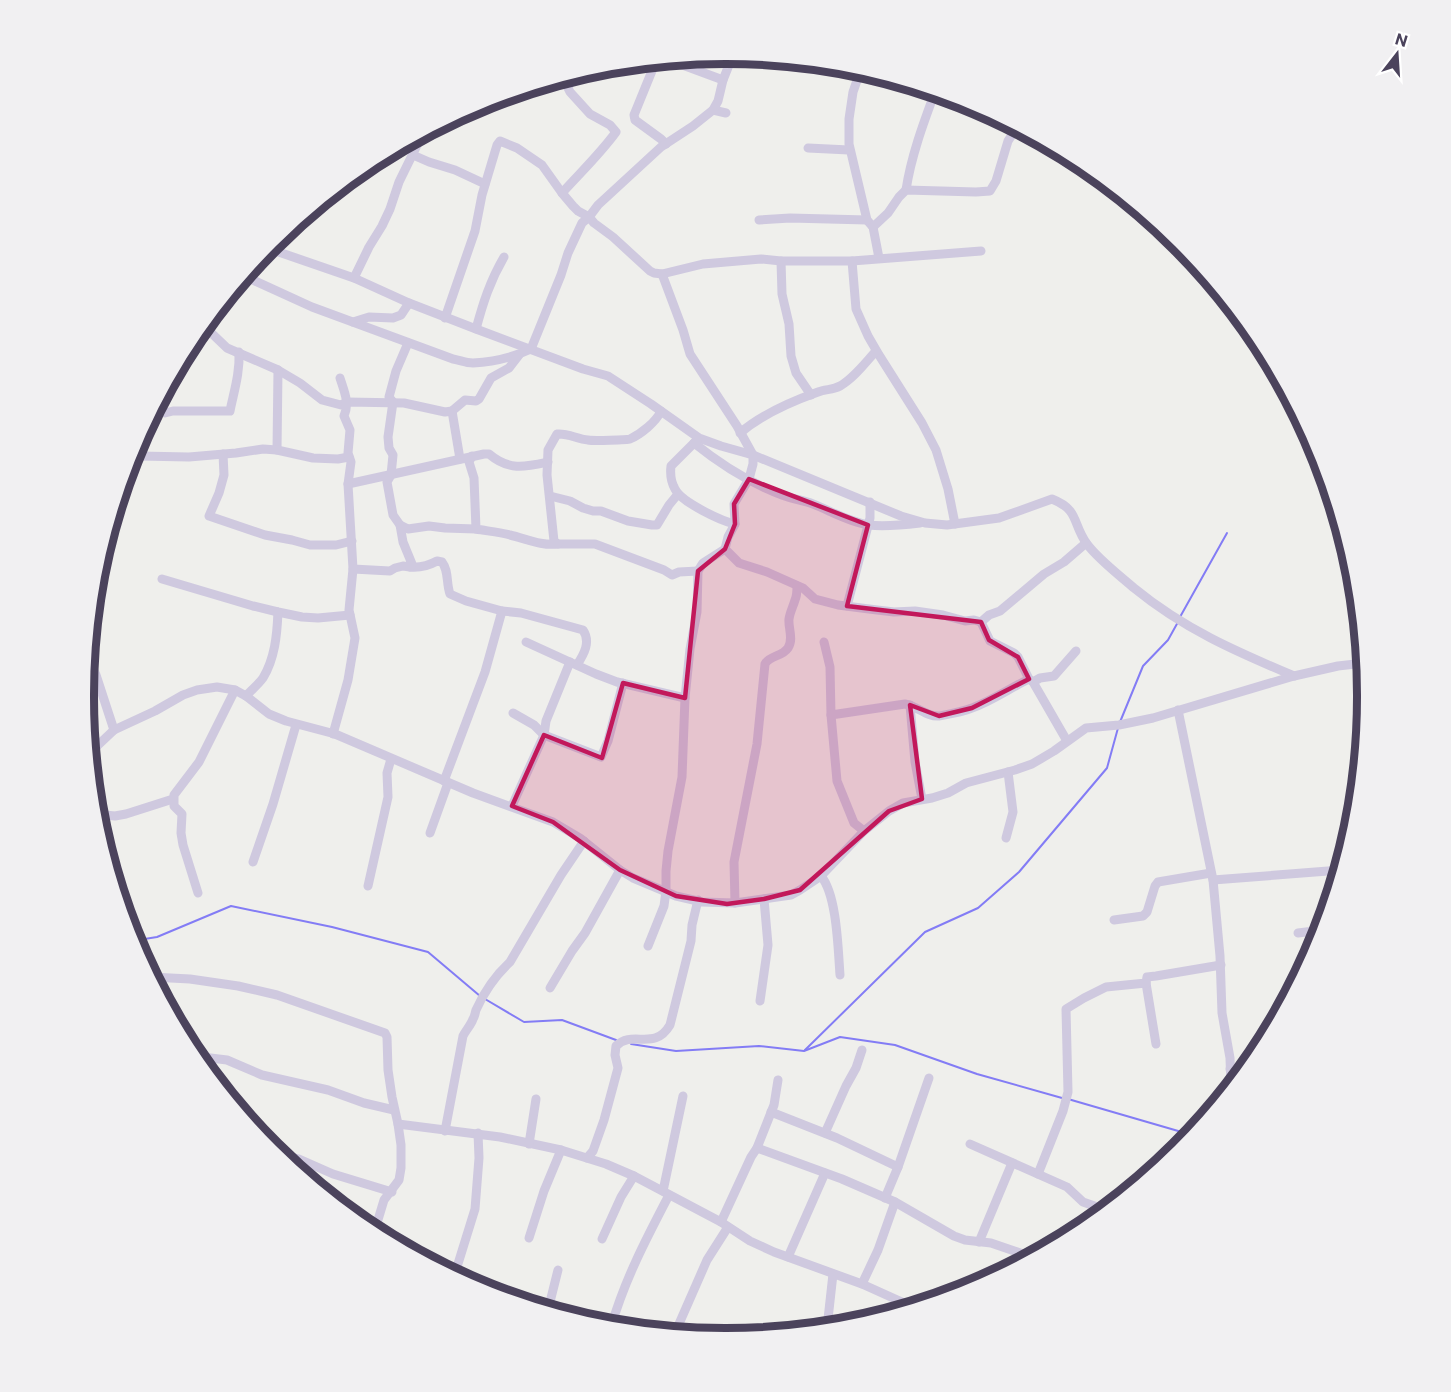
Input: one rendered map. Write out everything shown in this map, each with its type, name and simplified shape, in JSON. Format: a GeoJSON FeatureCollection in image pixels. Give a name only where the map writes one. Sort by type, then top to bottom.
{"type":"FeatureCollection","features":[{"type":"Feature","properties":{"kind":"street"},"geometry":{"type":"LineString","coordinates":[[252,279],[312,307],[453,359],[471,363],[519,355],[531,349],[582,223],[648,158],[713,110],[729,64]]}},
{"type":"Feature","properties":{"kind":"street"},"geometry":{"type":"LineString","coordinates":[[685,66],[723,80]]}},
{"type":"Feature","properties":{"kind":"street"},"geometry":{"type":"LineString","coordinates":[[653,69],[634,120],[666,144]]}},
{"type":"Feature","properties":{"kind":"street"},"geometry":{"type":"LineString","coordinates":[[857,79],[849,119],[849,150],[879,258]]}},
{"type":"Feature","properties":{"kind":"street"},"geometry":{"type":"LineString","coordinates":[[562,193],[616,132],[610,125],[591,114],[570,92],[569,84]]}},
{"type":"Feature","properties":{"kind":"street"},"geometry":{"type":"LineString","coordinates":[[759,219],[790,218],[870,223],[888,213],[906,190],[910,169],[932,100]]}},
{"type":"Feature","properties":{"kind":"street"},"geometry":{"type":"LineString","coordinates":[[713,110],[726,113]]}},
{"type":"Feature","properties":{"kind":"street"},"geometry":{"type":"LineString","coordinates":[[906,190],[990,191],[996,181],[1008,141],[1013,134]]}},
{"type":"Feature","properties":{"kind":"street"},"geometry":{"type":"LineString","coordinates":[[445,318],[475,231],[485,184],[500,141],[517,148],[542,165],[578,211],[589,217],[654,273],[662,274],[703,264],[760,259],[852,261],[981,251]]}},
{"type":"Feature","properties":{"kind":"street"},"geometry":{"type":"LineString","coordinates":[[354,278],[390,209],[399,182],[418,145]]}},
{"type":"Feature","properties":{"kind":"street"},"geometry":{"type":"LineString","coordinates":[[808,148],[849,150]]}},
{"type":"Feature","properties":{"kind":"street"},"geometry":{"type":"LineString","coordinates":[[413,155],[485,184]]}},
{"type":"Feature","properties":{"kind":"street"},"geometry":{"type":"LineString","coordinates":[[277,251],[354,278],[445,318],[615,380],[661,411],[696,441],[709,456],[782,495],[868,525],[894,526],[926,523]]}},
{"type":"Feature","properties":{"kind":"street"},"geometry":{"type":"LineString","coordinates":[[476,329],[486,292],[504,257]]}},
{"type":"Feature","properties":{"kind":"street"},"geometry":{"type":"LineString","coordinates":[[781,261],[782,294],[789,324],[790,356],[796,373],[811,395]]}},
{"type":"Feature","properties":{"kind":"street"},"geometry":{"type":"LineString","coordinates":[[852,261],[856,309],[876,351],[922,423],[936,450],[948,489],[955,524]]}},
{"type":"Feature","properties":{"kind":"street"},"geometry":{"type":"LineString","coordinates":[[648,946],[664,906],[668,851],[682,777],[685,698],[690,649],[697,612],[698,571],[703,563],[724,549],[735,524],[734,504],[749,479],[753,464],[753,455],[719,396],[690,354],[662,274]]}},
{"type":"Feature","properties":{"kind":"street"},"geometry":{"type":"LineString","coordinates":[[353,322],[369,317],[393,318],[401,315],[409,303]]}},
{"type":"Feature","properties":{"kind":"street"},"geometry":{"type":"LineString","coordinates":[[210,332],[227,348],[278,370],[322,400],[341,405],[347,402],[393,402],[445,412],[452,411],[465,400],[479,399],[491,378],[509,368],[519,355]]}},
{"type":"Feature","properties":{"kind":"street"},"geometry":{"type":"LineString","coordinates":[[408,343],[389,392],[389,397],[393,402],[388,437],[389,448],[393,455],[391,475],[387,482],[393,515],[400,525],[403,543],[412,564],[410,567]]}},
{"type":"Feature","properties":{"kind":"street"},"geometry":{"type":"LineString","coordinates":[[740,433],[759,418],[811,395],[842,385],[876,351]]}},
{"type":"Feature","properties":{"kind":"street"},"geometry":{"type":"LineString","coordinates":[[165,413],[230,411],[240,364],[239,352]]}},
{"type":"Feature","properties":{"kind":"street"},"geometry":{"type":"LineString","coordinates":[[277,450],[278,370]]}},
{"type":"Feature","properties":{"kind":"street"},"geometry":{"type":"LineString","coordinates":[[333,734],[348,680],[354,638],[349,604],[352,541],[348,484],[352,467],[349,457],[350,430],[344,416],[348,408],[340,378]]}},
{"type":"Feature","properties":{"kind":"street"},"geometry":{"type":"LineString","coordinates":[[452,411],[459,459]]}},
{"type":"Feature","properties":{"kind":"street"},"geometry":{"type":"LineString","coordinates":[[558,544],[553,537],[547,475],[548,450],[556,434],[563,433],[586,440],[629,440],[655,421],[661,411]]}},
{"type":"Feature","properties":{"kind":"street"},"geometry":{"type":"LineString","coordinates":[[696,441],[753,455],[901,516],[926,523],[955,524],[999,518],[1052,499],[1063,503],[1070,510],[1086,543],[1097,555],[1168,614],[1220,644],[1294,676]]}},
{"type":"Feature","properties":{"kind":"street"},"geometry":{"type":"LineString","coordinates":[[696,441],[671,466],[674,489],[712,516],[735,524]]}},
{"type":"Feature","properties":{"kind":"street"},"geometry":{"type":"LineString","coordinates":[[709,456],[714,444]]}},
{"type":"Feature","properties":{"kind":"street"},"geometry":{"type":"LineString","coordinates":[[141,456],[189,457],[262,448],[313,458],[349,457]]}},
{"type":"Feature","properties":{"kind":"street"},"geometry":{"type":"LineString","coordinates":[[223,454],[224,475],[209,516],[265,535],[310,545],[336,545],[352,541]]}},
{"type":"Feature","properties":{"kind":"street"},"geometry":{"type":"LineString","coordinates":[[348,484],[489,454],[516,468],[548,462]]}},
{"type":"Feature","properties":{"kind":"street"},"geometry":{"type":"LineString","coordinates":[[472,456],[470,462],[474,478],[476,528]]}},
{"type":"Feature","properties":{"kind":"street"},"geometry":{"type":"LineString","coordinates":[[550,496],[570,501],[593,512],[601,511],[628,521],[657,525],[678,494]]}},
{"type":"Feature","properties":{"kind":"street"},"geometry":{"type":"LineString","coordinates":[[848,606],[870,518],[870,502]]}},
{"type":"Feature","properties":{"kind":"street"},"geometry":{"type":"LineString","coordinates":[[400,525],[408,529],[429,526],[476,528],[550,545],[596,544],[672,575],[679,572],[698,571]]}},
{"type":"Feature","properties":{"kind":"street"},"geometry":{"type":"LineString","coordinates":[[981,622],[1000,610],[1044,574],[1064,562],[1086,543]]}},
{"type":"Feature","properties":{"kind":"street"},"geometry":{"type":"LineString","coordinates":[[724,549],[739,562],[806,590],[815,599],[848,606],[894,612],[920,612],[981,622],[990,641],[1018,657],[1067,741]]}},
{"type":"Feature","properties":{"kind":"street"},"geometry":{"type":"LineString","coordinates":[[352,569],[390,571],[395,568],[420,568],[437,561],[442,562],[447,568],[447,586],[450,594],[502,612],[521,613],[583,630],[587,638],[587,646],[582,658],[574,664],[546,721],[544,735],[512,806]]}},
{"type":"Feature","properties":{"kind":"street"},"geometry":{"type":"LineString","coordinates":[[162,579],[253,606],[302,617],[350,615]]}},
{"type":"Feature","properties":{"kind":"street"},"geometry":{"type":"LineString","coordinates":[[735,903],[734,862],[757,744],[765,664],[768,659],[784,652],[789,647],[790,614],[796,598],[797,586]]}},
{"type":"Feature","properties":{"kind":"street"},"geometry":{"type":"LineString","coordinates":[[246,696],[262,679],[272,657],[277,638],[278,612]]}},
{"type":"Feature","properties":{"kind":"street"},"geometry":{"type":"LineString","coordinates":[[430,833],[485,672],[502,612]]}},
{"type":"Feature","properties":{"kind":"street"},"geometry":{"type":"LineString","coordinates":[[526,642],[623,683],[685,698]]}},
{"type":"Feature","properties":{"kind":"street"},"geometry":{"type":"LineString","coordinates":[[824,642],[830,667],[831,715],[837,781],[854,823],[864,831]]}},
{"type":"Feature","properties":{"kind":"street"},"geometry":{"type":"LineString","coordinates":[[831,715],[902,704],[910,705],[934,717],[972,708],[998,697],[1006,690],[1040,678],[1054,676],[1076,651]]}},
{"type":"Feature","properties":{"kind":"street"},"geometry":{"type":"LineString","coordinates":[[96,747],[114,730],[183,695],[217,687],[235,690],[269,714],[296,725],[333,734],[446,782],[553,822],[584,841],[633,878],[676,896],[702,902],[735,903],[764,900],[800,890],[821,876],[864,831],[903,803],[932,798],[948,793],[966,783],[1032,764],[1086,728],[1119,725],[1153,718],[1294,676],[1356,664]]}},
{"type":"Feature","properties":{"kind":"street"},"geometry":{"type":"LineString","coordinates":[[95,672],[114,730]]}},
{"type":"Feature","properties":{"kind":"street"},"geometry":{"type":"LineString","coordinates":[[513,713],[534,725],[544,735],[601,757],[608,741],[623,683]]}},
{"type":"Feature","properties":{"kind":"street"},"geometry":{"type":"LineString","coordinates":[[198,893],[183,845],[182,814],[174,806],[174,795],[199,762],[235,690]]}},
{"type":"Feature","properties":{"kind":"street"},"geometry":{"type":"LineString","coordinates":[[910,705],[915,762],[922,799]]}},
{"type":"Feature","properties":{"kind":"street"},"geometry":{"type":"LineString","coordinates":[[1178,710],[1212,876],[1221,965],[1222,1013],[1228,1042],[1230,1075]]}},
{"type":"Feature","properties":{"kind":"street"},"geometry":{"type":"LineString","coordinates":[[253,862],[296,725]]}},
{"type":"Feature","properties":{"kind":"street"},"geometry":{"type":"LineString","coordinates":[[368,886],[388,797],[387,772],[391,759]]}},
{"type":"Feature","properties":{"kind":"street"},"geometry":{"type":"LineString","coordinates":[[1006,838],[1013,812],[1008,772]]}},
{"type":"Feature","properties":{"kind":"street"},"geometry":{"type":"LineString","coordinates":[[105,815],[126,814],[174,799]]}},
{"type":"Feature","properties":{"kind":"street"},"geometry":{"type":"LineString","coordinates":[[445,1131],[464,1036],[476,1009],[499,972],[510,962],[561,874],[584,841]]}},
{"type":"Feature","properties":{"kind":"street"},"geometry":{"type":"LineString","coordinates":[[550,988],[585,933],[620,870]]}},
{"type":"Feature","properties":{"kind":"street"},"geometry":{"type":"LineString","coordinates":[[1114,920],[1143,916],[1147,912],[1158,882],[1212,876],[1332,870]]}},
{"type":"Feature","properties":{"kind":"street"},"geometry":{"type":"LineString","coordinates":[[821,876],[825,881],[833,909],[840,975]]}},
{"type":"Feature","properties":{"kind":"street"},"geometry":{"type":"LineString","coordinates":[[587,1158],[593,1151],[604,1120],[618,1068],[616,1050],[625,1040],[646,1040],[661,1036],[670,1025],[691,941],[698,900]]}},
{"type":"Feature","properties":{"kind":"street"},"geometry":{"type":"LineString","coordinates":[[760,1001],[768,945],[764,900]]}},
{"type":"Feature","properties":{"kind":"street"},"geometry":{"type":"LineString","coordinates":[[1298,933],[1311,931]]}},
{"type":"Feature","properties":{"kind":"street"},"geometry":{"type":"LineString","coordinates":[[1156,1044],[1146,983],[1147,976],[1221,965]]}},
{"type":"Feature","properties":{"kind":"street"},"geometry":{"type":"LineString","coordinates":[[160,977],[238,986],[277,995],[381,1030],[387,1037],[388,1070],[401,1145],[401,1168],[399,1180],[384,1200],[377,1222]]}},
{"type":"Feature","properties":{"kind":"street"},"geometry":{"type":"LineString","coordinates":[[1038,1174],[1063,1111],[1068,1092],[1066,1009],[1106,987],[1146,983]]}},
{"type":"Feature","properties":{"kind":"street"},"geometry":{"type":"LineString","coordinates":[[825,1133],[856,1068],[862,1050]]}},
{"type":"Feature","properties":{"kind":"street"},"geometry":{"type":"LineString","coordinates":[[208,1058],[227,1060],[262,1075],[328,1090],[364,1103],[394,1110]]}},
{"type":"Feature","properties":{"kind":"street"},"geometry":{"type":"LineString","coordinates":[[1230,1069],[1235,1069]]}},
{"type":"Feature","properties":{"kind":"street"},"geometry":{"type":"LineString","coordinates":[[862,1284],[878,1250],[898,1167],[929,1078]]}},
{"type":"Feature","properties":{"kind":"street"},"geometry":{"type":"LineString","coordinates":[[678,1325],[751,1157],[757,1148],[774,1105],[778,1080]]}},
{"type":"Feature","properties":{"kind":"street"},"geometry":{"type":"LineString","coordinates":[[614,1317],[631,1268],[666,1193],[682,1096]]}},
{"type":"Feature","properties":{"kind":"street"},"geometry":{"type":"LineString","coordinates":[[529,1144],[536,1099]]}},
{"type":"Feature","properties":{"kind":"street"},"geometry":{"type":"LineString","coordinates":[[771,1112],[825,1133],[898,1167]]}},
{"type":"Feature","properties":{"kind":"street"},"geometry":{"type":"LineString","coordinates":[[398,1124],[478,1133],[561,1150],[606,1164],[634,1176],[724,1224],[750,1241],[902,1302]]}},
{"type":"Feature","properties":{"kind":"street"},"geometry":{"type":"LineString","coordinates":[[457,1267],[476,1209],[478,1133]]}},
{"type":"Feature","properties":{"kind":"street"},"geometry":{"type":"LineString","coordinates":[[970,1144],[1067,1187],[1083,1202],[1096,1207]]}},
{"type":"Feature","properties":{"kind":"street"},"geometry":{"type":"LineString","coordinates":[[757,1148],[890,1200],[954,1236],[965,1240],[992,1243],[1021,1253]]}},
{"type":"Feature","properties":{"kind":"street"},"geometry":{"type":"LineString","coordinates":[[529,1238],[544,1191],[561,1150]]}},
{"type":"Feature","properties":{"kind":"street"},"geometry":{"type":"LineString","coordinates":[[295,1158],[333,1174],[392,1192]]}},
{"type":"Feature","properties":{"kind":"street"},"geometry":{"type":"LineString","coordinates":[[979,1242],[1012,1163]]}},
{"type":"Feature","properties":{"kind":"street"},"geometry":{"type":"LineString","coordinates":[[788,1257],[825,1173]]}},
{"type":"Feature","properties":{"kind":"street"},"geometry":{"type":"LineString","coordinates":[[602,1239],[621,1197],[634,1176]]}},
{"type":"Feature","properties":{"kind":"street"},"geometry":{"type":"LineString","coordinates":[[550,1302],[558,1270]]}},
{"type":"Feature","properties":{"kind":"street"},"geometry":{"type":"LineString","coordinates":[[828,1319],[833,1274]]}},
{"type":"Feature","properties":{"kind":"highlighted area"},"geometry":{"type":"Polygon","coordinates":[[[749,479],[868,525],[847,606],[981,622],[989,640],[1018,657],[1029,679],[972,708],[939,716],[910,705],[922,799],[889,811],[800,890],[764,899],[727,904],[676,896],[620,870],[553,822],[512,806],[544,735],[602,758],[623,683],[685,698],[698,571],[725,549],[735,524],[734,504],[749,479]]]}},
{"type":"Feature","properties":{"kind":"waterway"},"geometry":{"type":"LineString","coordinates":[[1180,617],[1227,533]]}},
{"type":"Feature","properties":{"kind":"waterway"},"geometry":{"type":"LineString","coordinates":[[1120,722],[1143,666],[1168,640],[1178,622]]}},
{"type":"Feature","properties":{"kind":"waterway"},"geometry":{"type":"LineString","coordinates":[[805,1050],[925,932],[978,908],[1019,872],[1107,768],[1118,728]]}},
{"type":"Feature","properties":{"kind":"waterway"},"geometry":{"type":"LineString","coordinates":[[143,939],[157,937],[231,906],[332,927],[428,952],[480,996]]}},
{"type":"Feature","properties":{"kind":"waterway"},"geometry":{"type":"LineString","coordinates":[[485,999],[524,1022],[562,1020],[616,1040]]}},
{"type":"Feature","properties":{"kind":"waterway"},"geometry":{"type":"LineString","coordinates":[[631,1044],[676,1051],[759,1046],[804,1051],[840,1037],[895,1045],[977,1074],[1062,1098]]}},
{"type":"Feature","properties":{"kind":"waterway"},"geometry":{"type":"LineString","coordinates":[[1068,1099],[1182,1132]]}}]}
